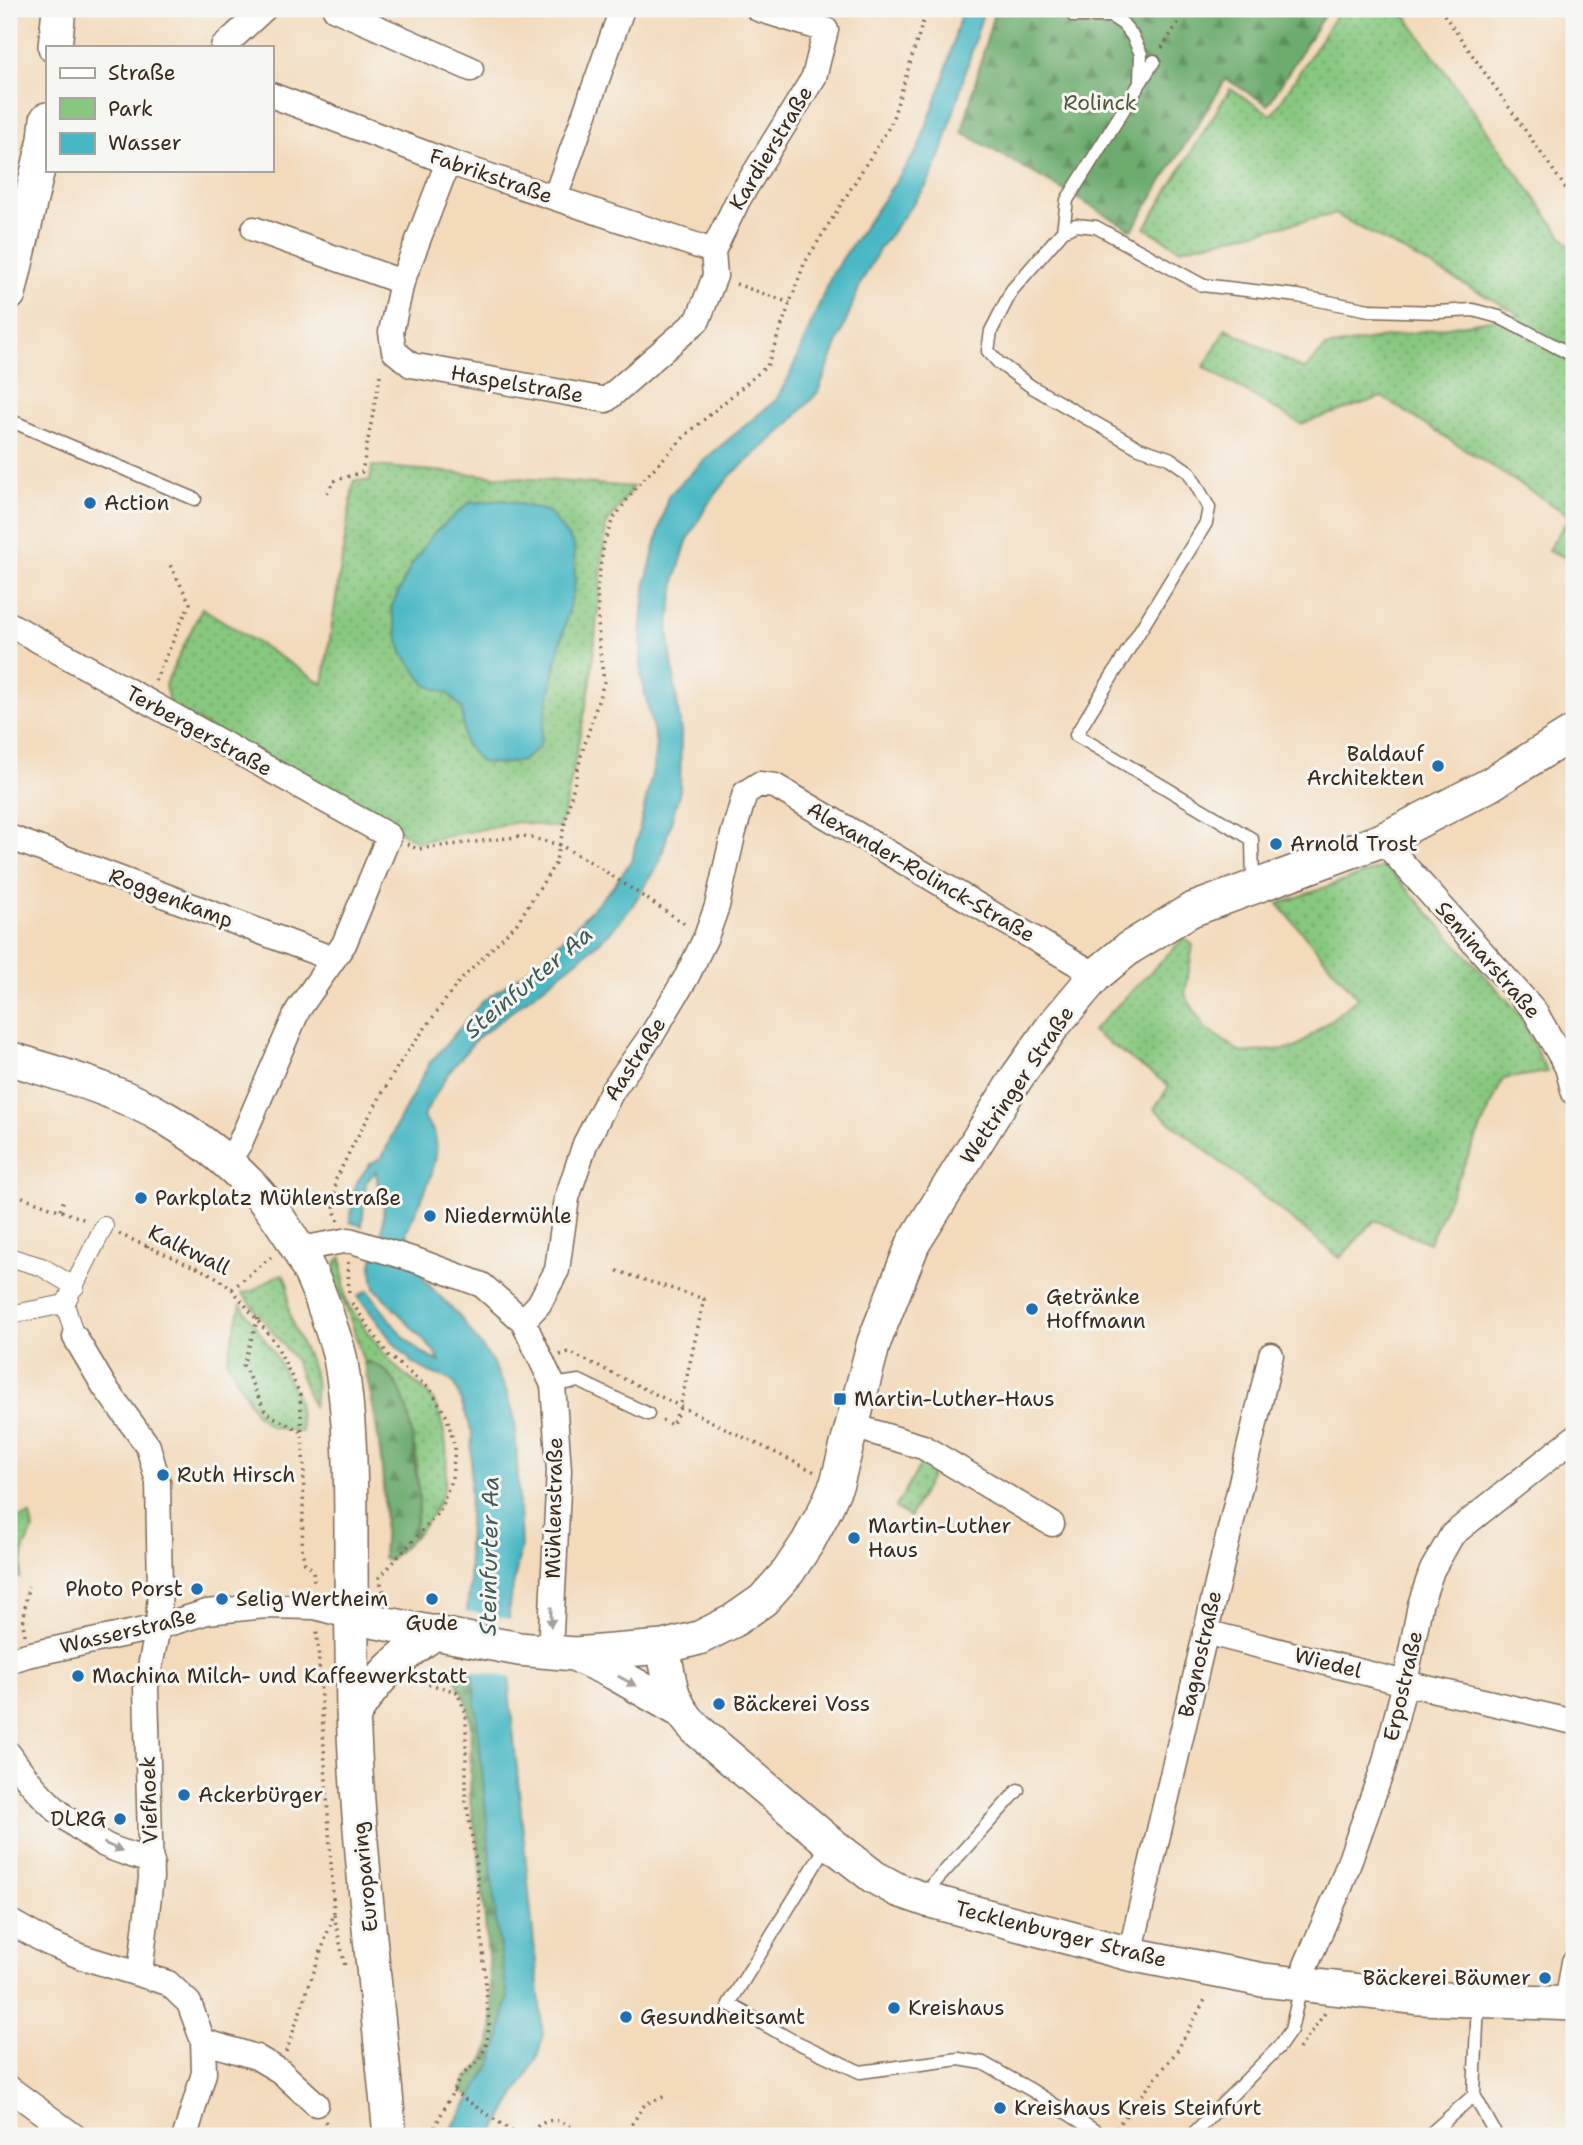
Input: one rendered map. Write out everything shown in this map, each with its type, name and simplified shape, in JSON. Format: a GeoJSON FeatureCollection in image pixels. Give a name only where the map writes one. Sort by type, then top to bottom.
{"type":"FeatureCollection","features":[{"type":"Feature","properties":{"kind":"main road"},"geometry":{"type":"LineString","coordinates":[[55,46],[59,9]]}},
{"type":"Feature","properties":{"kind":"main road"},"geometry":{"type":"LineString","coordinates":[[9,294],[46,132]]}},
{"type":"Feature","properties":{"kind":"main road","name":"Wettringer Straße"},"geometry":{"type":"LineString","coordinates":[[663,1647],[699,1637],[733,1621],[763,1600],[788,1572],[808,1542],[836,1483],[874,1342],[913,1244],[1017,1077],[1053,1026],[1096,975],[1129,948],[1191,910],[1382,840],[1489,785],[1574,732]]}},
{"type":"Feature","properties":{"kind":"main road"},"geometry":{"type":"LineString","coordinates":[[9,1058],[75,1079],[167,1119],[228,1163],[271,1208],[300,1249],[321,1296],[339,1353],[346,1396],[351,1483],[351,1617]]}},
{"type":"Feature","properties":{"kind":"main road","name":"Wasserstraße"},"geometry":{"type":"LineString","coordinates":[[351,1617],[548,1652],[663,1647]]}},
{"type":"Feature","properties":{"kind":"main road","name":"Europaring"},"geometry":{"type":"LineString","coordinates":[[351,1617],[355,1776],[390,2136]]}},
{"type":"Feature","properties":{"kind":"main road"},"geometry":{"type":"LineString","coordinates":[[354,1715],[370,1689],[389,1667],[442,1633]]}},
{"type":"Feature","properties":{"kind":"main road","name":"Tecklenburger Straße"},"geometry":{"type":"LineString","coordinates":[[663,1647],[669,1687],[679,1710],[696,1729],[829,1842],[874,1877],[898,1890],[1130,1954],[1219,1973],[1301,1986],[1421,1998],[1571,2003]]}},
{"type":"Feature","properties":{"kind":"main road"},"geometry":{"type":"LineString","coordinates":[[548,1652],[614,1673],[679,1710]]}},
{"type":"Feature","properties":{"kind":"street"},"geometry":{"type":"LineString","coordinates":[[224,46],[264,9]]}},
{"type":"Feature","properties":{"kind":"street"},"geometry":{"type":"LineString","coordinates":[[335,9],[471,69]]}},
{"type":"Feature","properties":{"kind":"street"},"geometry":{"type":"LineString","coordinates":[[555,198],[622,9]]}},
{"type":"Feature","properties":{"kind":"street","name":"Kardierstraße"},"geometry":{"type":"LineString","coordinates":[[713,251],[739,198],[814,77],[826,30],[758,9]]}},
{"type":"Feature","properties":{"kind":"street","name":"Fabrikstraße"},"geometry":{"type":"LineString","coordinates":[[273,96],[449,162],[713,251]]}},
{"type":"Feature","properties":{"kind":"street"},"geometry":{"type":"LineString","coordinates":[[394,351],[391,332],[402,282],[449,162]]}},
{"type":"Feature","properties":{"kind":"street"},"geometry":{"type":"LineString","coordinates":[[254,229],[402,282]]}},
{"type":"Feature","properties":{"kind":"street","name":"Haspelstraße"},"geometry":{"type":"LineString","coordinates":[[394,351],[411,365],[606,400],[698,320],[715,276],[713,251]]}},
{"type":"Feature","properties":{"kind":"street","name":"Terbergerstraße"},"geometry":{"type":"LineString","coordinates":[[9,624],[390,836]]}},
{"type":"Feature","properties":{"kind":"street","name":"Alexander-Rolinck-Straße"},"geometry":{"type":"LineString","coordinates":[[745,793],[759,784],[775,786],[1096,975]]}},
{"type":"Feature","properties":{"kind":"street","name":"Aastraße"},"geometry":{"type":"LineString","coordinates":[[523,1321],[539,1304],[557,1270],[567,1198],[585,1144],[612,1091],[653,1033],[687,976],[706,937],[717,906],[745,793]]}},
{"type":"Feature","properties":{"kind":"street"},"geometry":{"type":"LineString","coordinates":[[228,1163],[240,1143],[298,1010],[344,944],[390,836]]}},
{"type":"Feature","properties":{"kind":"street","name":"Roggenkamp"},"geometry":{"type":"LineString","coordinates":[[9,837],[333,959]]}},
{"type":"Feature","properties":{"kind":"street","name":"Seminarstraße"},"geometry":{"type":"LineString","coordinates":[[1382,840],[1534,1010],[1571,1065],[1574,1093]]}},
{"type":"Feature","properties":{"kind":"street"},"geometry":{"type":"LineString","coordinates":[[75,1338],[65,1304],[104,1226]]}},
{"type":"Feature","properties":{"kind":"street","name":"Mühlenstraße"},"geometry":{"type":"LineString","coordinates":[[300,1249],[346,1241],[418,1261],[482,1285],[523,1321],[553,1385],[559,1470],[548,1652]]}},
{"type":"Feature","properties":{"kind":"street"},"geometry":{"type":"LineString","coordinates":[[9,1257],[42,1267],[75,1287]]}},
{"type":"Feature","properties":{"kind":"street"},"geometry":{"type":"LineString","coordinates":[[9,1315],[65,1304]]}},
{"type":"Feature","properties":{"kind":"street","name":"Viefhoek"},"geometry":{"type":"LineString","coordinates":[[75,1338],[104,1386],[148,1446],[158,1482],[158,1627],[146,1688],[152,1862],[139,1974]]}},
{"type":"Feature","properties":{"kind":"street","name":"Bagnostraße"},"geometry":{"type":"LineString","coordinates":[[1130,1954],[1270,1355]]}},
{"type":"Feature","properties":{"kind":"street"},"geometry":{"type":"LineString","coordinates":[[853,1426],[923,1447],[1052,1524]]}},
{"type":"Feature","properties":{"kind":"street","name":"Erpostraße"},"geometry":{"type":"LineString","coordinates":[[1301,1986],[1306,1965],[1341,1885],[1384,1765],[1405,1683],[1420,1605],[1432,1570],[1452,1535],[1574,1438]]}},
{"type":"Feature","properties":{"kind":"street","name":"Wasserstraße"},"geometry":{"type":"LineString","coordinates":[[18,1658],[158,1627],[207,1612],[266,1606],[315,1607],[351,1617]]}},
{"type":"Feature","properties":{"kind":"street","name":"Wiedel"},"geometry":{"type":"LineString","coordinates":[[1206,1632],[1405,1683],[1574,1722]]}},
{"type":"Feature","properties":{"kind":"street"},"geometry":{"type":"LineString","coordinates":[[9,1754],[42,1795],[71,1822],[106,1846],[152,1862]]}},
{"type":"Feature","properties":{"kind":"street"},"geometry":{"type":"LineString","coordinates":[[9,1921],[82,1958],[168,1983],[189,2003],[203,2041],[204,2073],[185,2136]]}},
{"type":"Feature","properties":{"kind":"street"},"geometry":{"type":"LineString","coordinates":[[1571,2003],[1574,1962]]}},
{"type":"Feature","properties":{"kind":"street"},"geometry":{"type":"LineString","coordinates":[[203,2041],[256,2057],[280,2071],[316,2104]]}},
{"type":"Feature","properties":{"kind":"street"},"geometry":{"type":"LineString","coordinates":[[9,2088],[74,2136]]}},
{"type":"Feature","properties":{"kind":"lane"},"geometry":{"type":"LineString","coordinates":[[1074,16],[1111,16],[1123,24],[1141,54],[1140,84]]}},
{"type":"Feature","properties":{"kind":"lane"},"geometry":{"type":"LineString","coordinates":[[1063,231],[1068,200],[1154,61]]}},
{"type":"Feature","properties":{"kind":"lane"},"geometry":{"type":"LineString","coordinates":[[1253,887],[1252,839],[1076,736],[1206,523],[1209,508],[1189,472],[1169,458],[1139,448],[1032,387],[999,363],[988,351],[990,331],[1012,290],[1063,231],[1076,225],[1096,227],[1202,285],[1298,296],[1370,310],[1473,310],[1499,317],[1574,356]]}},
{"type":"Feature","properties":{"kind":"lane"},"geometry":{"type":"LineString","coordinates":[[9,420],[195,499]]}},
{"type":"Feature","properties":{"kind":"lane"},"geometry":{"type":"LineString","coordinates":[[553,1385],[579,1381],[648,1414]]}},
{"type":"Feature","properties":{"kind":"lane"},"geometry":{"type":"LineString","coordinates":[[927,1900],[934,1883],[1018,1790]]}},
{"type":"Feature","properties":{"kind":"lane"},"geometry":{"type":"LineString","coordinates":[[829,1842],[729,2004],[788,2038],[860,2072],[959,2059],[983,2063],[1103,2136]]}},
{"type":"Feature","properties":{"kind":"lane"},"geometry":{"type":"LineString","coordinates":[[1191,2136],[1279,2047],[1291,2030],[1301,1986]]}},
{"type":"Feature","properties":{"kind":"lane"},"geometry":{"type":"LineString","coordinates":[[1478,2000],[1474,2095],[1494,2131],[1489,2136]]}},
{"type":"Feature","properties":{"kind":"lane"},"geometry":{"type":"LineString","coordinates":[[1428,2136],[1474,2095]]}},
{"type":"Feature","properties":{"kind":"path"},"geometry":{"type":"LineString","coordinates":[[389,1624],[394,1601],[383,1590],[379,1578],[440,1511],[452,1478],[455,1448],[447,1417],[430,1389],[390,1356],[349,1299],[346,1241],[334,1209],[336,1179],[399,1063],[457,984],[517,923],[555,864],[581,756],[604,682],[599,644],[597,588],[604,543],[612,521],[636,487],[687,434],[767,366],[804,264],[891,124],[927,9]]}},
{"type":"Feature","properties":{"kind":"path"},"geometry":{"type":"LineString","coordinates":[[1154,61],[1187,9]]}},
{"type":"Feature","properties":{"kind":"path"},"geometry":{"type":"LineString","coordinates":[[1440,9],[1574,200]]}},
{"type":"Feature","properties":{"kind":"path"},"geometry":{"type":"LineString","coordinates":[[715,276],[790,303]]}},
{"type":"Feature","properties":{"kind":"path"},"geometry":{"type":"LineString","coordinates":[[327,493],[334,481],[362,472],[382,366],[394,351]]}},
{"type":"Feature","properties":{"kind":"path"},"geometry":{"type":"LineString","coordinates":[[145,702],[190,603],[169,563]]}},
{"type":"Feature","properties":{"kind":"path"},"geometry":{"type":"LineString","coordinates":[[390,836],[417,849],[524,836],[560,845],[706,937]]}},
{"type":"Feature","properties":{"kind":"path"},"geometry":{"type":"LineString","coordinates":[[9,1192],[14,1177]]}},
{"type":"Feature","properties":{"kind":"path","name":"Kalkwall"},"geometry":{"type":"LineString","coordinates":[[9,1192],[104,1226],[213,1275],[232,1289],[258,1318],[275,1342],[300,1394],[304,1473],[302,1551],[304,1563],[313,1570],[334,1914],[280,2071]]}},
{"type":"Feature","properties":{"kind":"path"},"geometry":{"type":"LineString","coordinates":[[60,1210],[65,1197]]}},
{"type":"Feature","properties":{"kind":"path"},"geometry":{"type":"LineString","coordinates":[[147,1247],[153,1233]]}},
{"type":"Feature","properties":{"kind":"path"},"geometry":{"type":"LineString","coordinates":[[232,1289],[281,1250],[300,1249]]}},
{"type":"Feature","properties":{"kind":"path"},"geometry":{"type":"LineString","coordinates":[[197,1268],[204,1254]]}},
{"type":"Feature","properties":{"kind":"path"},"geometry":{"type":"LineString","coordinates":[[617,1271],[704,1299],[680,1408],[672,1425],[648,1414]]}},
{"type":"Feature","properties":{"kind":"path"},"geometry":{"type":"LineString","coordinates":[[258,1318],[243,1365],[266,1413],[302,1432]]}},
{"type":"Feature","properties":{"kind":"path"},"geometry":{"type":"LineString","coordinates":[[542,1362],[569,1352],[836,1483]]}},
{"type":"Feature","properties":{"kind":"path"},"geometry":{"type":"LineString","coordinates":[[18,1658],[28,1586]]}},
{"type":"Feature","properties":{"kind":"path"},"geometry":{"type":"LineString","coordinates":[[389,1667],[397,1675],[457,1692],[466,1713],[466,1801],[476,1862],[489,2025],[487,2043],[480,2060],[461,2076],[430,2136]]}},
{"type":"Feature","properties":{"kind":"path"},"geometry":{"type":"LineString","coordinates":[[1110,2136],[1177,2051],[1219,1973]]}},
{"type":"Feature","properties":{"kind":"path"},"geometry":{"type":"LineString","coordinates":[[453,2091],[519,2136]]}},
{"type":"Feature","properties":{"kind":"path"},"geometry":{"type":"LineString","coordinates":[[624,2136],[645,2104],[666,2096]]}},
{"type":"Feature","properties":{"kind":"path"},"geometry":{"type":"LineString","coordinates":[[526,2136],[546,2120],[556,2120],[589,2136]]}},
{"type":"Feature","properties":{"kind":"green space","name":"Rolinck"},"geometry":{"type":"Polygon","coordinates":[[[995,9],[1328,9],[1268,105],[1226,79],[1132,230],[962,132],[995,9]]]}},
{"type":"Feature","properties":{"kind":"green space"},"geometry":{"type":"Polygon","coordinates":[[[1340,9],[1401,9],[1574,253],[1574,561],[1548,550],[1570,516],[1382,397],[1301,424],[1204,367],[1226,328],[1304,370],[1326,347],[1521,315],[1335,214],[1180,249],[1145,228],[1230,89],[1272,115],[1340,9]]]}},
{"type":"Feature","properties":{"kind":"green space"},"geometry":{"type":"Polygon","coordinates":[[[372,466],[633,487],[606,525],[591,681],[559,828],[518,822],[418,842],[170,706],[165,685],[202,608],[323,684],[354,480],[370,481],[372,466]]]}},
{"type":"Feature","properties":{"kind":"green space"},"geometry":{"type":"Polygon","coordinates":[[[1386,866],[1518,1012],[1547,1072],[1503,1079],[1429,1243],[1375,1220],[1340,1258],[1154,1109],[1169,1086],[1092,1031],[1184,938],[1193,945],[1185,995],[1205,1028],[1242,1053],[1295,1048],[1358,998],[1278,904],[1386,866]]]}},
{"type":"Feature","properties":{"kind":"green space"},"geometry":{"type":"Polygon","coordinates":[[[342,1257],[348,1305],[391,1362],[431,1397],[441,1422],[447,1453],[446,1479],[433,1514],[415,1536],[419,1504],[416,1451],[369,1362],[364,1363],[333,1275],[336,1262],[342,1257]]]}},
{"type":"Feature","properties":{"kind":"green space"},"geometry":{"type":"Polygon","coordinates":[[[283,1274],[287,1283],[292,1324],[315,1379],[313,1406],[294,1359],[242,1293],[254,1290],[283,1274]]]}},
{"type":"Feature","properties":{"kind":"green space"},"geometry":{"type":"Polygon","coordinates":[[[241,1305],[274,1353],[297,1397],[302,1432],[271,1427],[255,1413],[227,1360],[241,1305]]]}},
{"type":"Feature","properties":{"kind":"green space"},"geometry":{"type":"Polygon","coordinates":[[[369,1362],[382,1368],[392,1378],[406,1406],[419,1495],[415,1536],[388,1561],[383,1558],[381,1460],[364,1363],[369,1362]]]}},
{"type":"Feature","properties":{"kind":"green space"},"geometry":{"type":"Polygon","coordinates":[[[924,1459],[937,1465],[910,1517],[895,1508],[924,1459]]]}},
{"type":"Feature","properties":{"kind":"green space"},"geometry":{"type":"Polygon","coordinates":[[[9,1507],[16,1519],[30,1515],[33,1530],[24,1548],[20,1578],[9,1577],[9,1507]]]}},
{"type":"Feature","properties":{"kind":"green space"},"geometry":{"type":"Polygon","coordinates":[[[453,1665],[473,1670],[497,1929],[508,1998],[492,2065],[472,2097],[462,2091],[463,2086],[487,2053],[492,2028],[492,2002],[479,1853],[470,1801],[471,1726],[468,1705],[452,1671],[453,1665]]]}},
{"type":"Feature","properties":{"kind":"water","name":"Steinfurter Aa"},"geometry":{"type":"Polygon","coordinates":[[[962,9],[984,9],[941,155],[926,186],[880,248],[861,283],[818,392],[787,426],[731,475],[706,507],[687,541],[676,577],[668,630],[681,733],[680,790],[660,861],[631,908],[612,930],[588,952],[476,1039],[447,1075],[423,1117],[434,1133],[437,1147],[428,1185],[406,1232],[425,1281],[460,1317],[491,1360],[506,1390],[515,1420],[521,1547],[509,1606],[510,1699],[543,2036],[537,2057],[492,2136],[447,2136],[491,2065],[508,1998],[497,1929],[467,1608],[470,1583],[468,1552],[472,1432],[455,1384],[412,1362],[358,1296],[368,1290],[408,1342],[440,1362],[433,1350],[375,1288],[371,1267],[382,1232],[384,1204],[380,1203],[376,1171],[366,1182],[362,1226],[350,1222],[355,1185],[369,1165],[383,1156],[429,1064],[482,1002],[543,959],[574,928],[612,888],[632,860],[653,770],[656,743],[641,675],[641,631],[646,582],[668,496],[711,454],[776,400],[789,377],[832,274],[918,149],[944,78],[962,9]]]}},
{"type":"Feature","properties":{"kind":"water"},"geometry":{"type":"Polygon","coordinates":[[[504,500],[549,512],[574,545],[575,584],[539,747],[522,761],[501,764],[480,762],[464,742],[462,709],[449,694],[426,685],[402,652],[391,608],[411,566],[433,534],[469,503],[504,500]]]}},
{"type":"Feature","properties":{"kind":"pier"},"geometry":{"type":"Polygon","coordinates":[[[464,1611],[510,1619],[514,1678],[469,1670],[464,1611]]]}},
{"type":"Feature","properties":{"kind":"place","name":"Action"},"geometry":{"type":"Point","coordinates":[90,503]}},
{"type":"Feature","properties":{"kind":"place","name":"Baldauf Architekten"},"geometry":{"type":"Point","coordinates":[1438,766]}},
{"type":"Feature","properties":{"kind":"place","name":"Arnold Trost"},"geometry":{"type":"Point","coordinates":[1276,844]}},
{"type":"Feature","properties":{"kind":"place","name":"Parkplatz Mühlenstraße"},"geometry":{"type":"Point","coordinates":[141,1198]}},
{"type":"Feature","properties":{"kind":"place","name":"Niedermühle"},"geometry":{"type":"Point","coordinates":[430,1216]}},
{"type":"Feature","properties":{"kind":"place","name":"Getränke Hoffmann"},"geometry":{"type":"Point","coordinates":[1032,1309]}},
{"type":"Feature","properties":{"kind":"place","name":"Martin-Luther-Haus"},"geometry":{"type":"Point","coordinates":[840,1399]}},
{"type":"Feature","properties":{"kind":"place","name":"Ruth Hirsch"},"geometry":{"type":"Point","coordinates":[163,1475]}},
{"type":"Feature","properties":{"kind":"place","name":"Martin-Luther Haus"},"geometry":{"type":"Point","coordinates":[854,1538]}},
{"type":"Feature","properties":{"kind":"place","name":"Photo Porst"},"geometry":{"type":"Point","coordinates":[197,1589]}},
{"type":"Feature","properties":{"kind":"place","name":"Selig Wertheim"},"geometry":{"type":"Point","coordinates":[222,1599]}},
{"type":"Feature","properties":{"kind":"place","name":"Gude"},"geometry":{"type":"Point","coordinates":[432,1599]}},
{"type":"Feature","properties":{"kind":"place","name":"Machina Milch- und Kaffeewerkstatt"},"geometry":{"type":"Point","coordinates":[78,1676]}},
{"type":"Feature","properties":{"kind":"place","name":"Bäckerei Voss"},"geometry":{"type":"Point","coordinates":[719,1704]}},
{"type":"Feature","properties":{"kind":"place","name":"Ackerbürger"},"geometry":{"type":"Point","coordinates":[184,1795]}},
{"type":"Feature","properties":{"kind":"place","name":"DLRG"},"geometry":{"type":"Point","coordinates":[120,1819]}},
{"type":"Feature","properties":{"kind":"place","name":"Bäckerei Bäumer"},"geometry":{"type":"Point","coordinates":[1545,1978]}},
{"type":"Feature","properties":{"kind":"place","name":"Kreishaus"},"geometry":{"type":"Point","coordinates":[894,2008]}},
{"type":"Feature","properties":{"kind":"place","name":"Gesundheitsamt"},"geometry":{"type":"Point","coordinates":[626,2017]}},
{"type":"Feature","properties":{"kind":"place","name":"Kreishaus Kreis Steinfurt"},"geometry":{"type":"Point","coordinates":[1000,2108]}}]}
